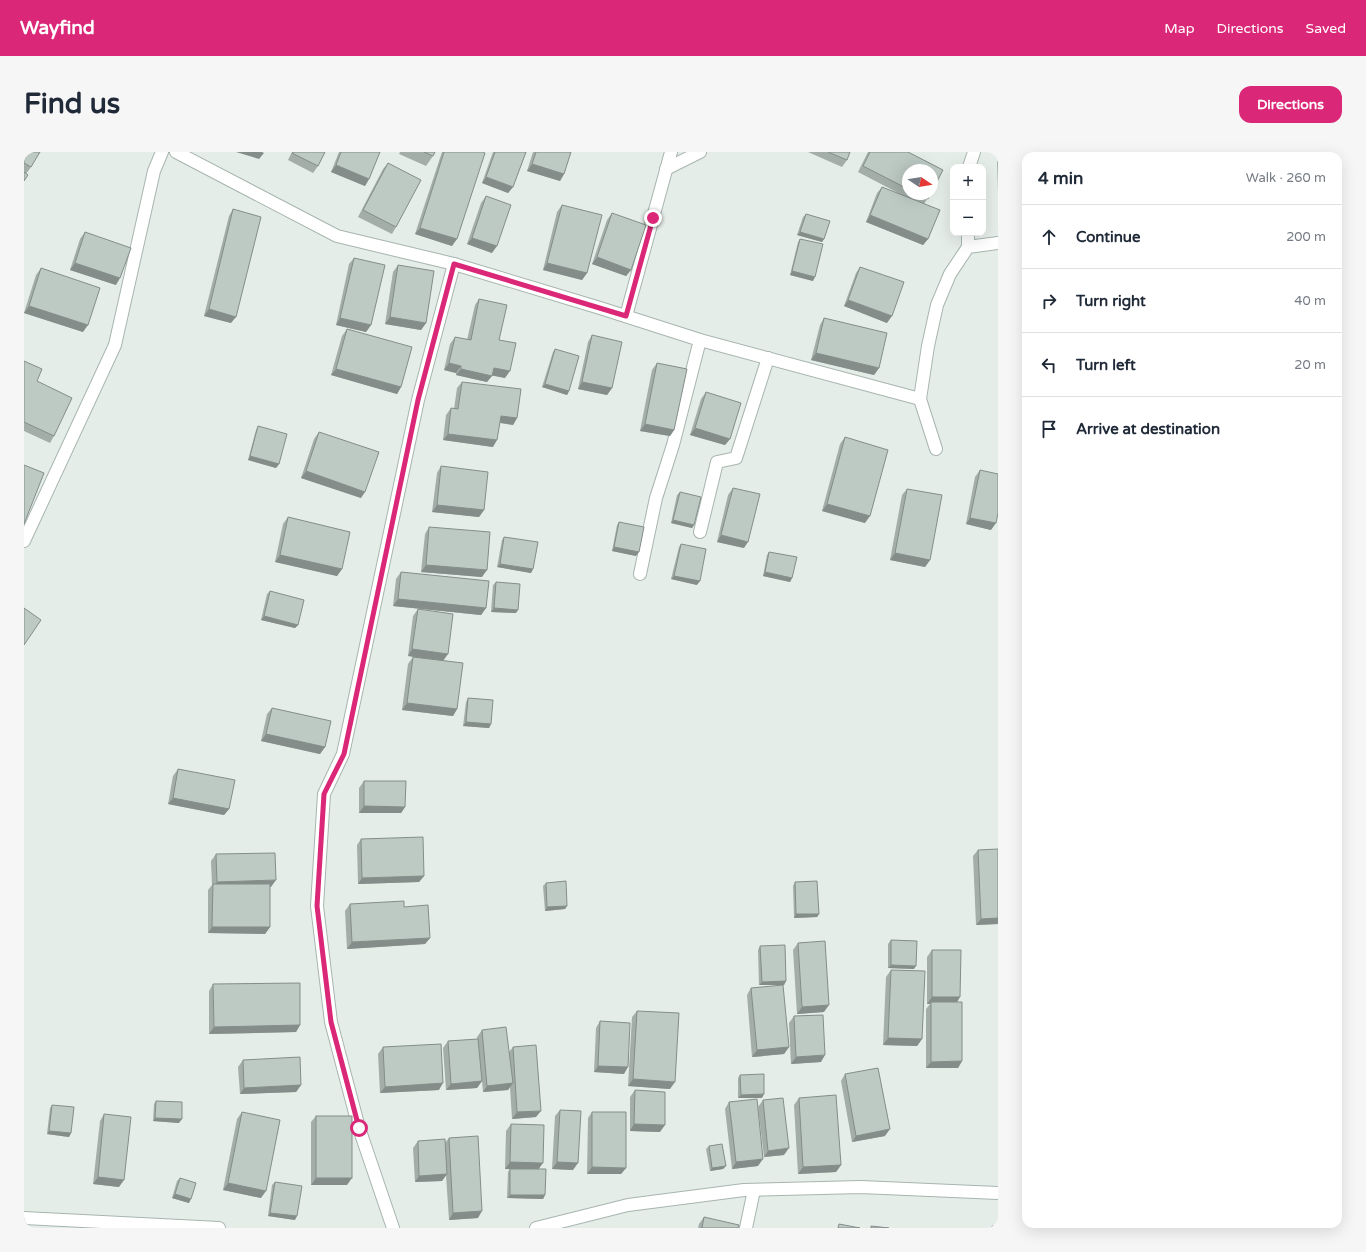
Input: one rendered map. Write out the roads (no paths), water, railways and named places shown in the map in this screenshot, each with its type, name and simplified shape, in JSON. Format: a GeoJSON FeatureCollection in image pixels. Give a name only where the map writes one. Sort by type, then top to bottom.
{"type":"FeatureCollection","features":[{"type":"Feature","properties":{"kind":"street"},"geometry":{"type":"LineString","coordinates":[[24,541],[115,345],[154,171],[162,152]]}},
{"type":"Feature","properties":{"kind":"street"},"geometry":{"type":"LineString","coordinates":[[176,152],[337,236],[454,264],[700,340],[920,400]]}},
{"type":"Feature","properties":{"kind":"street"},"geometry":{"type":"LineString","coordinates":[[626,316],[671,152]]}},
{"type":"Feature","properties":{"kind":"street"},"geometry":{"type":"LineString","coordinates":[[666,169],[700,152]]}},
{"type":"Feature","properties":{"kind":"street"},"geometry":{"type":"LineString","coordinates":[[970,164],[974,152]]}},
{"type":"Feature","properties":{"kind":"street"},"geometry":{"type":"LineString","coordinates":[[936,449],[920,400],[928,346],[937,305],[950,274],[968,247],[968,236]]}},
{"type":"Feature","properties":{"kind":"street"},"geometry":{"type":"LineString","coordinates":[[968,247],[998,243]]}},
{"type":"Feature","properties":{"kind":"street"},"geometry":{"type":"LineString","coordinates":[[393,1228],[359,1128],[331,1022],[317,906],[324,794],[344,754],[418,400],[454,264]]}},
{"type":"Feature","properties":{"kind":"street"},"geometry":{"type":"LineString","coordinates":[[640,574],[656,498],[673,445],[700,340]]}},
{"type":"Feature","properties":{"kind":"street"},"geometry":{"type":"LineString","coordinates":[[700,532],[717,462],[736,458],[768,358]]}},
{"type":"Feature","properties":{"kind":"street"},"geometry":{"type":"LineString","coordinates":[[536,1228],[628,1205],[754,1190],[861,1187],[998,1193]]}},
{"type":"Feature","properties":{"kind":"street"},"geometry":{"type":"LineString","coordinates":[[746,1228],[754,1190]]}},
{"type":"Feature","properties":{"kind":"street"},"geometry":{"type":"LineString","coordinates":[[24,1218],[219,1228]]}}]}
